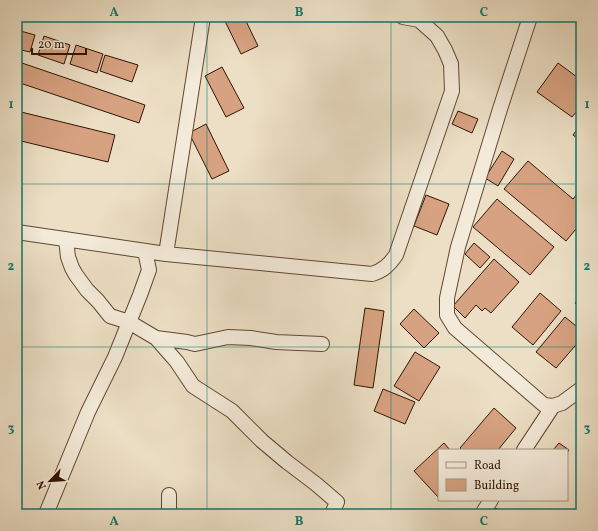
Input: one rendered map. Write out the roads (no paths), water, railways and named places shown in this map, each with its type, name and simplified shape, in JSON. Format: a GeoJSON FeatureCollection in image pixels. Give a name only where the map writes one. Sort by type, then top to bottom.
{"type":"FeatureCollection","features":[{"type":"Feature","properties":{"kind":"street"},"geometry":{"type":"LineString","coordinates":[[166,254],[203,17]]}},
{"type":"Feature","properties":{"kind":"street"},"geometry":{"type":"LineString","coordinates":[[17,232],[166,254],[372,274],[382,271],[396,256],[452,91],[451,64],[437,36],[419,20],[403,17]]}},
{"type":"Feature","properties":{"kind":"street"},"geometry":{"type":"LineString","coordinates":[[530,17],[500,108],[458,247],[447,298],[447,315],[455,328],[544,405],[553,406],[562,403],[581,389]]}},
{"type":"Feature","properties":{"kind":"street"},"geometry":{"type":"LineString","coordinates":[[66,239],[68,257],[72,268],[87,290],[110,316],[129,322],[156,338],[193,386],[232,410],[267,445],[337,502],[332,514]]}},
{"type":"Feature","properties":{"kind":"street"},"geometry":{"type":"LineString","coordinates":[[46,514],[88,412],[115,357],[140,295],[148,270],[144,251]]}},
{"type":"Feature","properties":{"kind":"street"},"geometry":{"type":"LineString","coordinates":[[156,338],[195,344],[228,337],[251,338],[276,342],[322,344]]}},
{"type":"Feature","properties":{"kind":"street"},"geometry":{"type":"LineString","coordinates":[[525,449],[553,406]]}},
{"type":"Feature","properties":{"kind":"street"},"geometry":{"type":"LineString","coordinates":[[169,495],[169,514]]}},
{"type":"Feature","properties":{"kind":"street"},"geometry":{"type":"LineString","coordinates":[[482,514],[490,501]]}}]}
